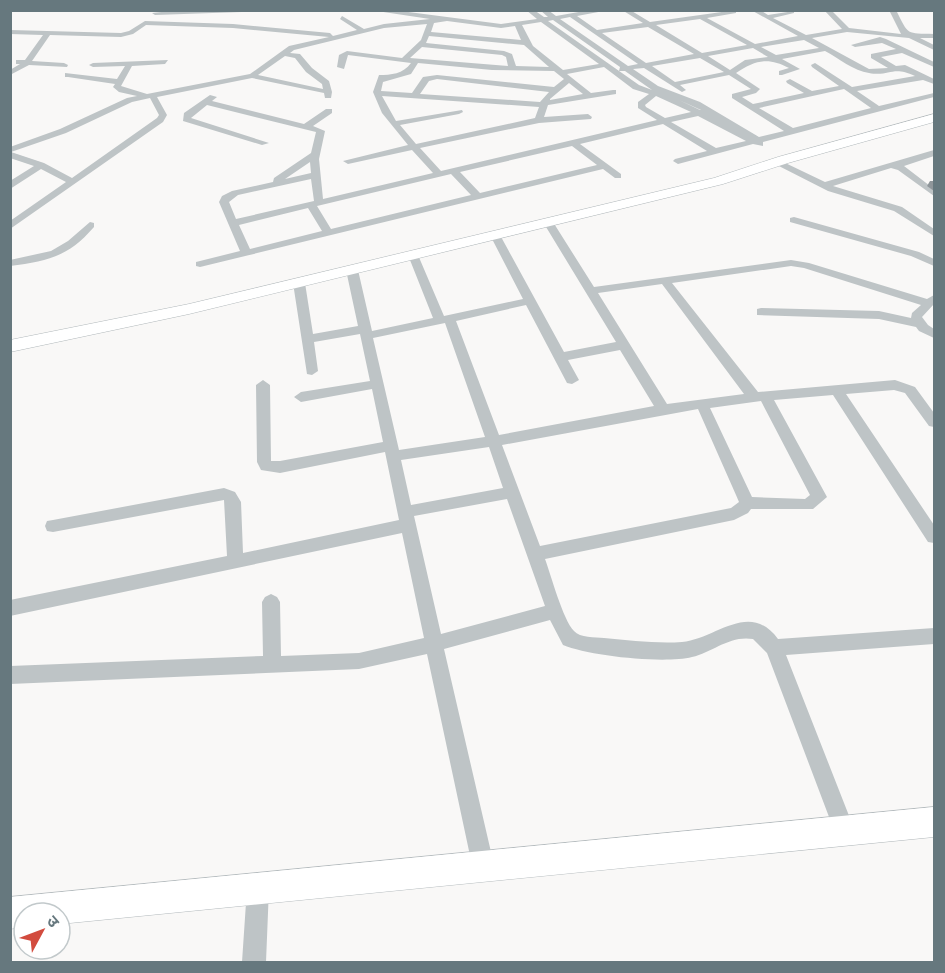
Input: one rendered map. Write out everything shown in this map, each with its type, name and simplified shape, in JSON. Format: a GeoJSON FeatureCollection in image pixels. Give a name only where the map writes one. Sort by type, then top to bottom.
{"type":"FeatureCollection","features":[{"type":"Feature","properties":{"kind":"street"},"geometry":{"type":"LineString","coordinates":[[10,32],[121,35],[131,33],[156,12],[296,10]]}},
{"type":"Feature","properties":{"kind":"street"},"geometry":{"type":"LineString","coordinates":[[373,10],[403,12],[437,20],[493,26],[606,13]]}},
{"type":"Feature","properties":{"kind":"street"},"geometry":{"type":"LineString","coordinates":[[404,60],[421,45],[437,20],[440,10]]}},
{"type":"Feature","properties":{"kind":"street"},"geometry":{"type":"LineString","coordinates":[[529,10],[642,90],[685,98],[824,186],[898,209],[934,233]]}},
{"type":"Feature","properties":{"kind":"street"},"geometry":{"type":"LineString","coordinates":[[543,10],[659,93],[704,111]]}},
{"type":"Feature","properties":{"kind":"street"},"geometry":{"type":"LineString","coordinates":[[625,10],[756,89],[735,95],[791,131]]}},
{"type":"Feature","properties":{"kind":"street"},"geometry":{"type":"LineString","coordinates":[[754,10],[871,72],[897,82]]}},
{"type":"Feature","properties":{"kind":"street"},"geometry":{"type":"LineString","coordinates":[[827,10],[847,30]]}},
{"type":"Feature","properties":{"kind":"street"},"geometry":{"type":"LineString","coordinates":[[892,10],[901,30],[934,48]]}},
{"type":"Feature","properties":{"kind":"street"},"geometry":{"type":"LineString","coordinates":[[273,12],[274,30]]}},
{"type":"Feature","properties":{"kind":"street"},"geometry":{"type":"LineString","coordinates":[[597,32],[734,12]]}},
{"type":"Feature","properties":{"kind":"street"},"geometry":{"type":"LineString","coordinates":[[766,17],[792,12]]}},
{"type":"Feature","properties":{"kind":"street"},"geometry":{"type":"LineString","coordinates":[[480,16],[493,26]]}},
{"type":"Feature","properties":{"kind":"street"},"geometry":{"type":"LineString","coordinates":[[572,16],[675,84],[685,92],[685,98]]}},
{"type":"Feature","properties":{"kind":"street"},"geometry":{"type":"LineString","coordinates":[[701,16],[796,69],[782,73]]}},
{"type":"Feature","properties":{"kind":"street"},"geometry":{"type":"LineString","coordinates":[[342,18],[363,31]]}},
{"type":"Feature","properties":{"kind":"street"},"geometry":{"type":"LineString","coordinates":[[10,150],[63,131],[122,104],[149,95],[230,82],[252,76],[292,48],[336,36],[437,20]]}},
{"type":"Feature","properties":{"kind":"street"},"geometry":{"type":"LineString","coordinates":[[620,22],[629,28]]}},
{"type":"Feature","properties":{"kind":"street"},"geometry":{"type":"LineString","coordinates":[[145,23],[336,36]]}},
{"type":"Feature","properties":{"kind":"street"},"geometry":{"type":"LineString","coordinates":[[518,24],[526,43],[590,96]]}},
{"type":"Feature","properties":{"kind":"street"},"geometry":{"type":"LineString","coordinates":[[613,70],[857,29],[934,64]]}},
{"type":"Feature","properties":{"kind":"street"},"geometry":{"type":"LineString","coordinates":[[10,74],[27,63],[47,34]]}},
{"type":"Feature","properties":{"kind":"street"},"geometry":{"type":"LineString","coordinates":[[427,34],[526,43]]}},
{"type":"Feature","properties":{"kind":"street"},"geometry":{"type":"LineString","coordinates":[[871,34],[934,36]]}},
{"type":"Feature","properties":{"kind":"street"},"geometry":{"type":"LineString","coordinates":[[855,45],[884,40]]}},
{"type":"Feature","properties":{"kind":"street"},"geometry":{"type":"LineString","coordinates":[[421,45],[504,53],[509,56],[513,69]]}},
{"type":"Feature","properties":{"kind":"street"},"geometry":{"type":"LineString","coordinates":[[675,84],[730,73],[748,62],[827,49]]}},
{"type":"Feature","properties":{"kind":"street"},"geometry":{"type":"LineString","coordinates":[[894,68],[873,57],[904,50]]}},
{"type":"Feature","properties":{"kind":"street"},"geometry":{"type":"LineString","coordinates":[[341,67],[343,55],[347,53],[562,73],[605,65]]}},
{"type":"Feature","properties":{"kind":"street"},"geometry":{"type":"LineString","coordinates":[[252,76],[328,95],[326,83],[309,70],[298,57],[283,54]]}},
{"type":"Feature","properties":{"kind":"street"},"geometry":{"type":"LineString","coordinates":[[416,61],[408,72],[381,79],[376,93],[394,124],[440,175]]}},
{"type":"Feature","properties":{"kind":"street"},"geometry":{"type":"LineString","coordinates":[[10,62],[64,65]]}},
{"type":"Feature","properties":{"kind":"street"},"geometry":{"type":"LineString","coordinates":[[93,65],[165,62]]}},
{"type":"Feature","properties":{"kind":"street"},"geometry":{"type":"LineString","coordinates":[[10,226],[160,120],[163,115],[149,95],[119,88],[119,82],[130,63]]}},
{"type":"Feature","properties":{"kind":"street"},"geometry":{"type":"LineString","coordinates":[[815,65],[878,109]]}},
{"type":"Feature","properties":{"kind":"street"},"geometry":{"type":"LineString","coordinates":[[871,72],[894,68],[906,69],[934,82]]}},
{"type":"Feature","properties":{"kind":"street"},"geometry":{"type":"LineString","coordinates":[[539,120],[543,104],[556,90],[562,73]]}},
{"type":"Feature","properties":{"kind":"street"},"geometry":{"type":"LineString","coordinates":[[10,74],[25,77]]}},
{"type":"Feature","properties":{"kind":"street"},"geometry":{"type":"LineString","coordinates":[[68,75],[119,82]]}},
{"type":"Feature","properties":{"kind":"street"},"geometry":{"type":"LineString","coordinates":[[416,94],[426,79],[433,77],[556,90]]}},
{"type":"Feature","properties":{"kind":"street"},"geometry":{"type":"LineString","coordinates":[[752,107],[811,94],[924,77]]}},
{"type":"Feature","properties":{"kind":"street"},"geometry":{"type":"LineString","coordinates":[[790,81],[811,94]]}},
{"type":"Feature","properties":{"kind":"street"},"geometry":{"type":"LineString","coordinates":[[230,82],[253,87]]}},
{"type":"Feature","properties":{"kind":"street"},"geometry":{"type":"LineString","coordinates":[[230,82],[186,115],[186,119],[265,143]]}},
{"type":"Feature","properties":{"kind":"street"},"geometry":{"type":"LineString","coordinates":[[513,103],[521,86]]}},
{"type":"Feature","properties":{"kind":"street"},"geometry":{"type":"LineString","coordinates":[[376,93],[543,104],[613,92]]}},
{"type":"Feature","properties":{"kind":"street"},"geometry":{"type":"LineString","coordinates":[[659,93],[641,106],[714,151]]}},
{"type":"Feature","properties":{"kind":"street"},"geometry":{"type":"LineString","coordinates":[[678,161],[934,96]]}},
{"type":"Feature","properties":{"kind":"street"},"geometry":{"type":"LineString","coordinates":[[205,102],[322,133],[315,154],[315,204],[328,233]]}},
{"type":"Feature","properties":{"kind":"street"},"geometry":{"type":"LineString","coordinates":[[306,127],[329,111]]}},
{"type":"Feature","properties":{"kind":"street"},"geometry":{"type":"LineString","coordinates":[[233,223],[704,111]]}},
{"type":"Feature","properties":{"kind":"street"},"geometry":{"type":"LineString","coordinates":[[394,124],[459,112]]}},
{"type":"Feature","properties":{"kind":"street"},"geometry":{"type":"LineString","coordinates":[[348,160],[539,120],[588,117]]}},
{"type":"Feature","properties":{"kind":"street"},"geometry":{"type":"LineString","coordinates":[[10,346],[299,283],[718,181],[777,158],[934,118]]}},
{"type":"Feature","properties":{"kind":"street"},"geometry":{"type":"LineString","coordinates":[[574,143],[618,176]]}},
{"type":"Feature","properties":{"kind":"street"},"geometry":{"type":"LineString","coordinates":[[824,186],[887,165],[896,166],[934,153]]}},
{"type":"Feature","properties":{"kind":"street"},"geometry":{"type":"LineString","coordinates":[[270,185],[315,154]]}},
{"type":"Feature","properties":{"kind":"street"},"geometry":{"type":"LineString","coordinates":[[10,155],[41,165],[74,182]]}},
{"type":"Feature","properties":{"kind":"street"},"geometry":{"type":"LineString","coordinates":[[10,186],[41,165]]}},
{"type":"Feature","properties":{"kind":"street"},"geometry":{"type":"LineString","coordinates":[[200,264],[605,166]]}},
{"type":"Feature","properties":{"kind":"street"},"geometry":{"type":"LineString","coordinates":[[896,166],[934,193]]}},
{"type":"Feature","properties":{"kind":"street"},"geometry":{"type":"LineString","coordinates":[[453,171],[478,197]]}},
{"type":"Feature","properties":{"kind":"street"},"geometry":{"type":"LineString","coordinates":[[246,253],[224,202],[225,198],[234,193],[316,175]]}},
{"type":"Feature","properties":{"kind":"street"},"geometry":{"type":"LineString","coordinates":[[794,220],[915,254],[934,262]]}},
{"type":"Feature","properties":{"kind":"street"},"geometry":{"type":"LineString","coordinates":[[548,222],[663,409]]}},
{"type":"Feature","properties":{"kind":"street"},"geometry":{"type":"LineString","coordinates":[[10,263],[47,257],[65,251],[74,245],[90,225]]}},
{"type":"Feature","properties":{"kind":"street"},"geometry":{"type":"LineString","coordinates":[[495,235],[572,380]]}},
{"type":"Feature","properties":{"kind":"street"},"geometry":{"type":"LineString","coordinates":[[413,255],[445,319],[494,441],[563,631],[569,639],[578,643],[686,650],[717,636],[746,629],[758,631],[774,648],[844,831]]}},
{"type":"Feature","properties":{"kind":"street"},"geometry":{"type":"LineString","coordinates":[[590,291],[791,263],[931,301],[916,316],[920,324],[934,334]]}},
{"type":"Feature","properties":{"kind":"street"},"geometry":{"type":"LineString","coordinates":[[352,270],[483,866]]}},
{"type":"Feature","properties":{"kind":"street"},"geometry":{"type":"LineString","coordinates":[[665,281],[760,397],[819,497],[808,505],[747,503]]}},
{"type":"Feature","properties":{"kind":"street"},"geometry":{"type":"LineString","coordinates":[[299,283],[312,371]]}},
{"type":"Feature","properties":{"kind":"street"},"geometry":{"type":"LineString","coordinates":[[308,339],[365,333],[530,301]]}},
{"type":"Feature","properties":{"kind":"street"},"geometry":{"type":"LineString","coordinates":[[761,312],[879,315],[920,324]]}},
{"type":"Feature","properties":{"kind":"street"},"geometry":{"type":"LineString","coordinates":[[560,357],[624,345]]}},
{"type":"Feature","properties":{"kind":"street"},"geometry":{"type":"LineString","coordinates":[[301,397],[377,384]]}},
{"type":"Feature","properties":{"kind":"street"},"geometry":{"type":"LineString","coordinates":[[263,385],[264,462],[266,466],[280,467],[392,451],[494,441],[663,409],[760,397],[895,385],[904,387],[915,395],[932,414]]}},
{"type":"Feature","properties":{"kind":"street"},"geometry":{"type":"LineString","coordinates":[[837,390],[934,537]]}},
{"type":"Feature","properties":{"kind":"street"},"geometry":{"type":"LineString","coordinates":[[702,404],[747,503]]}},
{"type":"Feature","properties":{"kind":"street"},"geometry":{"type":"LineString","coordinates":[[10,608],[235,562],[512,492]]}},
{"type":"Feature","properties":{"kind":"street"},"geometry":{"type":"LineString","coordinates":[[53,526],[225,494],[230,496],[233,502],[235,562]]}},
{"type":"Feature","properties":{"kind":"street"},"geometry":{"type":"LineString","coordinates":[[535,554],[734,514],[743,509],[747,503]]}},
{"type":"Feature","properties":{"kind":"street"},"geometry":{"type":"LineString","coordinates":[[271,602],[272,665]]}},
{"type":"Feature","properties":{"kind":"street"},"geometry":{"type":"LineString","coordinates":[[10,675],[359,661],[434,644],[555,611]]}},
{"type":"Feature","properties":{"kind":"street"},"geometry":{"type":"LineString","coordinates":[[774,648],[934,636]]}},
{"type":"Feature","properties":{"kind":"street"},"geometry":{"type":"LineString","coordinates":[[10,913],[934,822]]}},
{"type":"Feature","properties":{"kind":"street"},"geometry":{"type":"LineString","coordinates":[[254,963],[258,888]]}}]}
